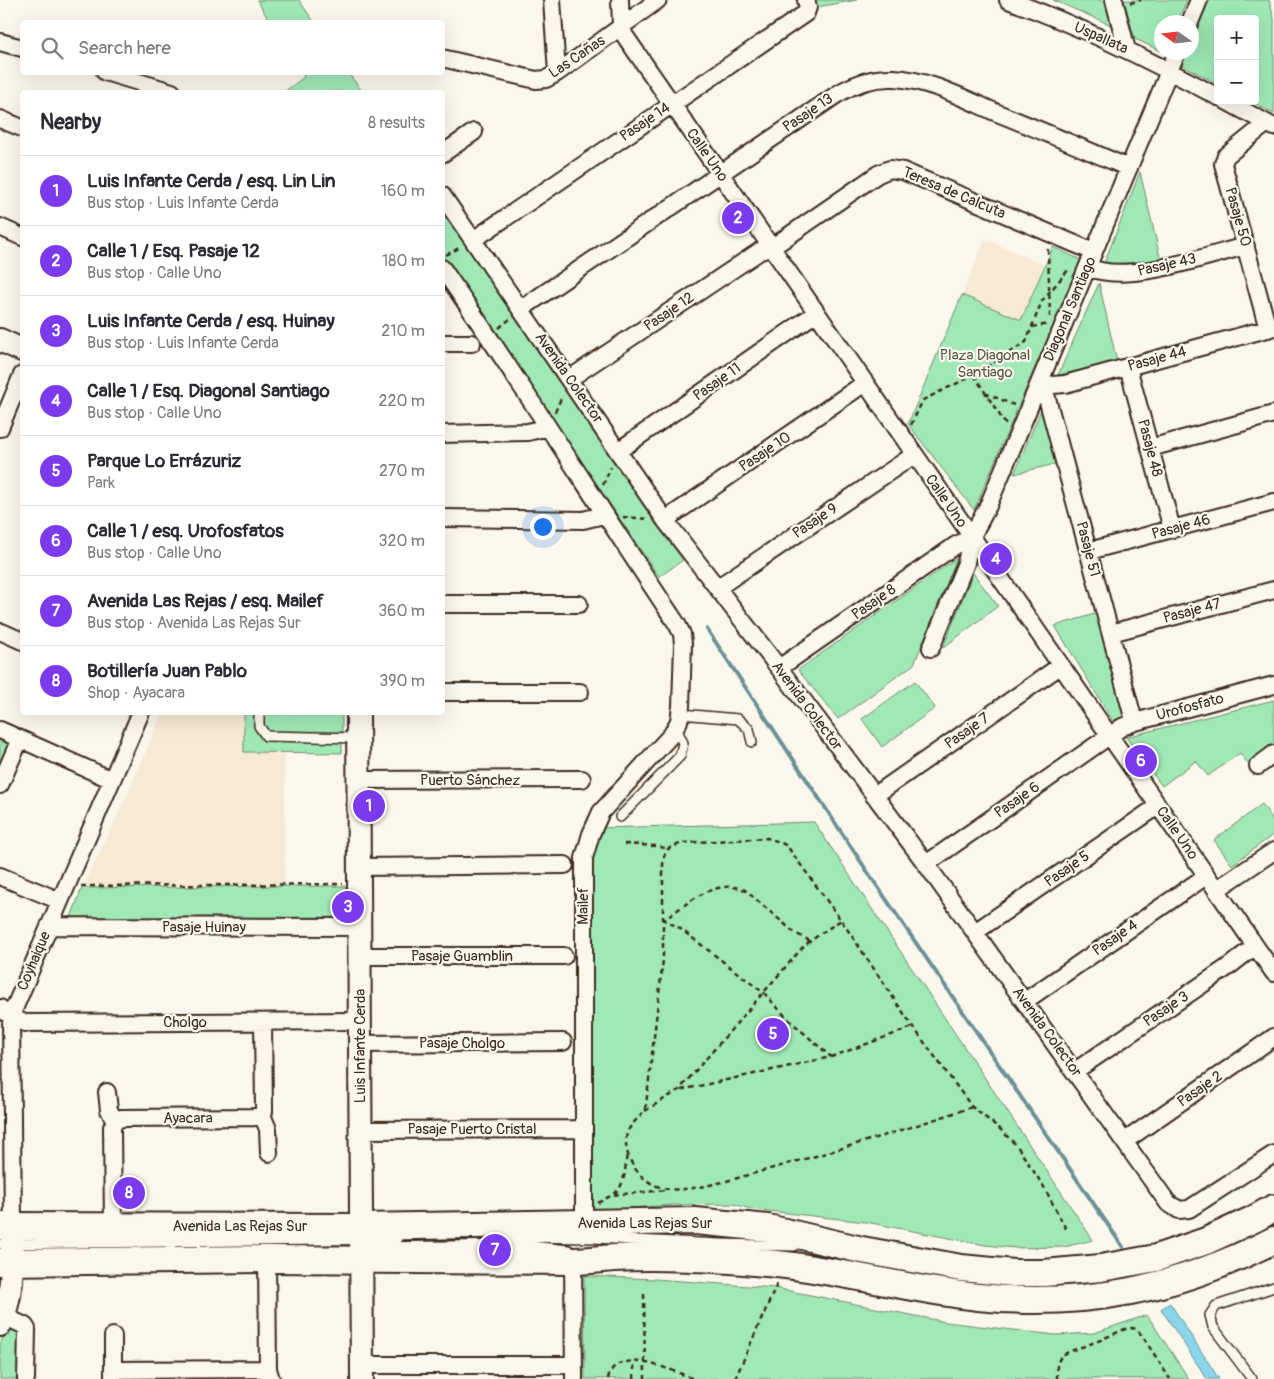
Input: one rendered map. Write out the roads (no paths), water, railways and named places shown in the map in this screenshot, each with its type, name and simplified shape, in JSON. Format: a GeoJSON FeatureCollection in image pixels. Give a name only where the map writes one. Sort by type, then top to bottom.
{"type":"FeatureCollection","features":[{"type":"Feature","properties":{"kind":"main road","name":"Avenida Las Rejas Sur"},"geometry":{"type":"LineString","coordinates":[[6,1238],[267,1259],[361,1244],[584,1215],[727,1223],[778,1230],[862,1250],[985,1270],[1044,1273],[1073,1272],[1128,1264],[1181,1250],[1230,1231],[1274,1208]]}},
{"type":"Feature","properties":{"kind":"main road","name":"Avenida Las Rejas Sur"},"geometry":{"type":"LineString","coordinates":[[6,1238],[113,1226],[573,1261],[615,1258],[707,1259],[776,1264],[977,1297],[1042,1300],[1108,1295],[1172,1282],[1227,1262],[1274,1240]]}},
{"type":"Feature","properties":{"kind":"street"},"geometry":{"type":"LineString","coordinates":[[552,0],[557,73]]}},
{"type":"Feature","properties":{"kind":"street"},"geometry":{"type":"LineString","coordinates":[[620,0],[621,26]]}},
{"type":"Feature","properties":{"kind":"street","name":"Las Cañas"},"geometry":{"type":"LineString","coordinates":[[445,59],[536,80],[546,78],[557,73],[658,0]]}},
{"type":"Feature","properties":{"kind":"street","name":"Pasaje 14"},"geometry":{"type":"LineString","coordinates":[[474,240],[806,13],[808,7],[806,0]]}},
{"type":"Feature","properties":{"kind":"street","name":"Uspallata"},"geometry":{"type":"LineString","coordinates":[[1008,0],[1028,4],[1127,50],[1214,94]]}},
{"type":"Feature","properties":{"kind":"street"},"geometry":{"type":"LineString","coordinates":[[1114,0],[1127,50]]}},
{"type":"Feature","properties":{"kind":"street"},"geometry":{"type":"LineString","coordinates":[[1193,15],[1199,0]]}},
{"type":"Feature","properties":{"kind":"street","name":"Calle Uno"},"geometry":{"type":"LineString","coordinates":[[621,26],[625,36],[864,384],[1206,876],[1271,964]]}},
{"type":"Feature","properties":{"kind":"street"},"geometry":{"type":"LineString","coordinates":[[2,45],[20,48]]}},
{"type":"Feature","properties":{"kind":"street","name":"Diagonal Santiago"},"geometry":{"type":"LineString","coordinates":[[930,648],[966,563],[971,538],[988,506],[1174,60]]}},
{"type":"Feature","properties":{"kind":"street"},"geometry":{"type":"LineString","coordinates":[[113,75],[146,89]]}},
{"type":"Feature","properties":{"kind":"street","name":"Pasaje 13"},"geometry":{"type":"LineString","coordinates":[[521,309],[839,92],[859,83],[882,78],[907,80],[942,90],[1129,168]]}},
{"type":"Feature","properties":{"kind":"street"},"geometry":{"type":"LineString","coordinates":[[1233,105],[1270,125]]}},
{"type":"Feature","properties":{"kind":"street"},"geometry":{"type":"LineString","coordinates":[[0,119],[20,127]]}},
{"type":"Feature","properties":{"kind":"street","name":"Pasaje 50"},"geometry":{"type":"LineString","coordinates":[[1270,125],[1226,156],[1223,164],[1271,328]]}},
{"type":"Feature","properties":{"kind":"street"},"geometry":{"type":"LineString","coordinates":[[445,152],[474,132]]}},
{"type":"Feature","properties":{"kind":"street","name":"Teresa de Calcuta"},"geometry":{"type":"LineString","coordinates":[[771,248],[878,174],[890,169],[903,171],[1051,242],[1094,252]]}},
{"type":"Feature","properties":{"kind":"street","name":"Avenida Colector"},"geometry":{"type":"LineString","coordinates":[[445,198],[665,520],[926,864],[1125,1141],[1168,1204],[1179,1210],[1193,1206],[1274,1154]]}},
{"type":"Feature","properties":{"kind":"street"},"geometry":{"type":"LineString","coordinates":[[0,227],[20,236]]}},
{"type":"Feature","properties":{"kind":"street","name":"Pasaje 43"},"geometry":{"type":"LineString","coordinates":[[1088,267],[1102,272],[1134,273],[1246,246]]}},
{"type":"Feature","properties":{"kind":"street","name":"Pasaje 12"},"geometry":{"type":"LineString","coordinates":[[569,380],[760,251],[771,248]]}},
{"type":"Feature","properties":{"kind":"street"},"geometry":{"type":"LineString","coordinates":[[445,272],[490,336],[600,509],[677,624],[682,634],[683,644],[679,721]]}},
{"type":"Feature","properties":{"kind":"street","name":"Pasaje 11"},"geometry":{"type":"LineString","coordinates":[[618,451],[816,313]]}},
{"type":"Feature","properties":{"kind":"street","name":"Pasaje 44"},"geometry":{"type":"LineString","coordinates":[[1040,382],[1053,385],[1065,384],[1271,328]]}},
{"type":"Feature","properties":{"kind":"street"},"geometry":{"type":"LineString","coordinates":[[0,340],[20,349]]}},
{"type":"Feature","properties":{"kind":"street"},"geometry":{"type":"LineString","coordinates":[[445,343],[472,343]]}},
{"type":"Feature","properties":{"kind":"street","name":"Pasaje 48"},"geometry":{"type":"LineString","coordinates":[[1128,367],[1172,529]]}},
{"type":"Feature","properties":{"kind":"street"},"geometry":{"type":"LineString","coordinates":[[0,428],[20,380]]}},
{"type":"Feature","properties":{"kind":"street","name":"Pasaje 51"},"geometry":{"type":"LineString","coordinates":[[1040,382],[1048,398],[1133,717]]}},
{"type":"Feature","properties":{"kind":"street","name":"Pasaje 10"},"geometry":{"type":"LineString","coordinates":[[665,520],[864,384]]}},
{"type":"Feature","properties":{"kind":"street"},"geometry":{"type":"LineString","coordinates":[[1150,448],[1274,414]]}},
{"type":"Feature","properties":{"kind":"street"},"geometry":{"type":"LineString","coordinates":[[445,434],[528,432],[548,427]]}},
{"type":"Feature","properties":{"kind":"street","name":"Pasaje 9"},"geometry":{"type":"LineString","coordinates":[[717,588],[914,455]]}},
{"type":"Feature","properties":{"kind":"street","name":"Pasaje 46"},"geometry":{"type":"LineString","coordinates":[[1089,551],[1274,502]]}},
{"type":"Feature","properties":{"kind":"street"},"geometry":{"type":"LineString","coordinates":[[445,518],[583,520],[600,509]]}},
{"type":"Feature","properties":{"kind":"street","name":"Pasaje 8"},"geometry":{"type":"LineString","coordinates":[[779,668],[956,545],[971,538]]}},
{"type":"Feature","properties":{"kind":"street","name":"Pasaje 47"},"geometry":{"type":"LineString","coordinates":[[1111,633],[1274,590]]}},
{"type":"Feature","properties":{"kind":"street"},"geometry":{"type":"LineString","coordinates":[[445,604],[579,604]]}},
{"type":"Feature","properties":{"kind":"street"},"geometry":{"type":"LineString","coordinates":[[2,632],[20,640]]}},
{"type":"Feature","properties":{"kind":"street","name":"Pasaje 7"},"geometry":{"type":"LineString","coordinates":[[874,796],[1060,666]]}},
{"type":"Feature","properties":{"kind":"street","name":"Urofosfato"},"geometry":{"type":"LineString","coordinates":[[1109,736],[1122,727],[1134,722],[1274,685]]}},
{"type":"Feature","properties":{"kind":"street"},"geometry":{"type":"LineString","coordinates":[[445,692],[580,692]]}},
{"type":"Feature","properties":{"kind":"street","name":"Coyhaique"},"geometry":{"type":"LineString","coordinates":[[26,1379],[25,1326],[2,1320],[10,1295],[6,1238],[6,1012],[60,902],[139,715]]}},
{"type":"Feature","properties":{"kind":"street","name":"Luis Infante Cerda"},"geometry":{"type":"LineString","coordinates":[[358,715],[362,1372]]}},
{"type":"Feature","properties":{"kind":"street","name":"Mailef"},"geometry":{"type":"LineString","coordinates":[[584,1215],[584,858],[591,834],[601,812],[672,734],[679,721]]}},
{"type":"Feature","properties":{"kind":"street"},"geometry":{"type":"LineString","coordinates":[[0,730],[112,780]]}},
{"type":"Feature","properties":{"kind":"street","name":"Pasaje 6"},"geometry":{"type":"LineString","coordinates":[[926,864],[1109,736]]}},
{"type":"Feature","properties":{"kind":"street"},"geometry":{"type":"LineString","coordinates":[[0,785],[20,739]]}},
{"type":"Feature","properties":{"kind":"street"},"geometry":{"type":"LineString","coordinates":[[1258,766],[1274,754]]}},
{"type":"Feature","properties":{"kind":"street","name":"Puerto Sánchez"},"geometry":{"type":"LineString","coordinates":[[359,780],[582,779]]}},
{"type":"Feature","properties":{"kind":"street","name":"Pasaje 5"},"geometry":{"type":"LineString","coordinates":[[975,932],[1158,806]]}},
{"type":"Feature","properties":{"kind":"street"},"geometry":{"type":"LineString","coordinates":[[1216,890],[1274,851]]}},
{"type":"Feature","properties":{"kind":"street"},"geometry":{"type":"LineString","coordinates":[[359,875],[565,865]]}},
{"type":"Feature","properties":{"kind":"street"},"geometry":{"type":"LineString","coordinates":[[0,876],[60,902]]}},
{"type":"Feature","properties":{"kind":"street","name":"Pasaje 4"},"geometry":{"type":"LineString","coordinates":[[1025,1001],[1206,876]]}},
{"type":"Feature","properties":{"kind":"street","name":"Pasaje Huinay"},"geometry":{"type":"LineString","coordinates":[[49,926],[359,927]]}},
{"type":"Feature","properties":{"kind":"street","name":"Pasaje 3"},"geometry":{"type":"LineString","coordinates":[[1075,1071],[1256,946]]}},
{"type":"Feature","properties":{"kind":"street","name":"Pasaje Guamblin"},"geometry":{"type":"LineString","coordinates":[[360,956],[564,956]]}},
{"type":"Feature","properties":{"kind":"street","name":"Cholgo"},"geometry":{"type":"LineString","coordinates":[[6,1012],[20,1021],[31,1023],[360,1021]]}},
{"type":"Feature","properties":{"kind":"street"},"geometry":{"type":"LineString","coordinates":[[264,1022],[264,1108],[262,1115],[268,1129],[269,1153]]}},
{"type":"Feature","properties":{"kind":"street","name":"Pasaje 2"},"geometry":{"type":"LineString","coordinates":[[1125,1141],[1274,1037]]}},
{"type":"Feature","properties":{"kind":"street","name":"Pasaje Cholgo"},"geometry":{"type":"LineString","coordinates":[[360,1044],[563,1042]]}},
{"type":"Feature","properties":{"kind":"street"},"geometry":{"type":"LineString","coordinates":[[107,1092],[109,1110],[115,1121],[112,1127],[113,1226]]}},
{"type":"Feature","properties":{"kind":"street","name":"Ayacara"},"geometry":{"type":"LineString","coordinates":[[115,1121],[121,1118],[255,1118],[262,1115]]}},
{"type":"Feature","properties":{"kind":"street","name":"Pasaje Puerto Cristal"},"geometry":{"type":"LineString","coordinates":[[360,1130],[584,1128]]}},
{"type":"Feature","properties":{"kind":"street"},"geometry":{"type":"LineString","coordinates":[[113,1336],[113,1374],[269,1374],[267,1259]]}},
{"type":"Feature","properties":{"kind":"street"},"geometry":{"type":"LineString","coordinates":[[362,1372],[574,1372],[573,1261]]}},
{"type":"Feature","properties":{"kind":"lane"},"geometry":{"type":"LineString","coordinates":[[259,715],[259,726],[266,736],[358,738]]}},
{"type":"Feature","properties":{"kind":"lane"},"geometry":{"type":"LineString","coordinates":[[620,817],[680,756],[683,743],[679,721],[738,719],[749,729],[752,742]]}},
{"type":"Feature","properties":{"kind":"lane"},"geometry":{"type":"LineString","coordinates":[[361,1244],[483,1237],[593,1238],[862,1250]]}},
{"type":"Feature","properties":{"kind":"lane"},"geometry":{"type":"LineString","coordinates":[[6,1238],[396,1246],[520,1245],[560,1248],[615,1258]]}},
{"type":"Feature","properties":{"kind":"lane"},"geometry":{"type":"LineString","coordinates":[[1252,1379],[1213,1327],[1210,1316],[1216,1306],[1274,1287]]}},
{"type":"Feature","properties":{"kind":"water"},"geometry":{"type":"Polygon","coordinates":[[[1170,1303],[1219,1379],[1207,1379],[1161,1309],[1170,1303]]]}},
{"type":"Feature","properties":{"kind":"waterway"},"geometry":{"type":"LineString","coordinates":[[707,629],[869,874],[1123,1247]]}},
{"type":"Feature","properties":{"kind":"place","name":"Calle 1 / Esq. Pasaje 12"},"geometry":{"type":"Point","coordinates":[738,218]}},
{"type":"Feature","properties":{"kind":"place","name":"Calle 1 / Esq. Diagonal Santiago"},"geometry":{"type":"Point","coordinates":[996,559]}},
{"type":"Feature","properties":{"kind":"place","name":"Calle 1 / esq. Urofosfatos"},"geometry":{"type":"Point","coordinates":[1141,761]}},
{"type":"Feature","properties":{"kind":"place","name":"Luis Infante Cerda / esq. Lin Lin"},"geometry":{"type":"Point","coordinates":[369,806]}},
{"type":"Feature","properties":{"kind":"place","name":"Luis Infante Cerda / esq. Huinay"},"geometry":{"type":"Point","coordinates":[348,907]}},
{"type":"Feature","properties":{"kind":"place","name":"Parque Lo Errázuriz"},"geometry":{"type":"Point","coordinates":[773,1034]}},
{"type":"Feature","properties":{"kind":"place","name":"Botillería Juan Pablo"},"geometry":{"type":"Point","coordinates":[129,1193]}},
{"type":"Feature","properties":{"kind":"place","name":"Avenida Las Rejas / esq. Mailef"},"geometry":{"type":"Point","coordinates":[495,1250]}},
{"type":"Feature","properties":{"kind":"park label","name":"Plaza Diagonal Santiago"},"geometry":{"type":"Point","coordinates":[985,364]}}]}
